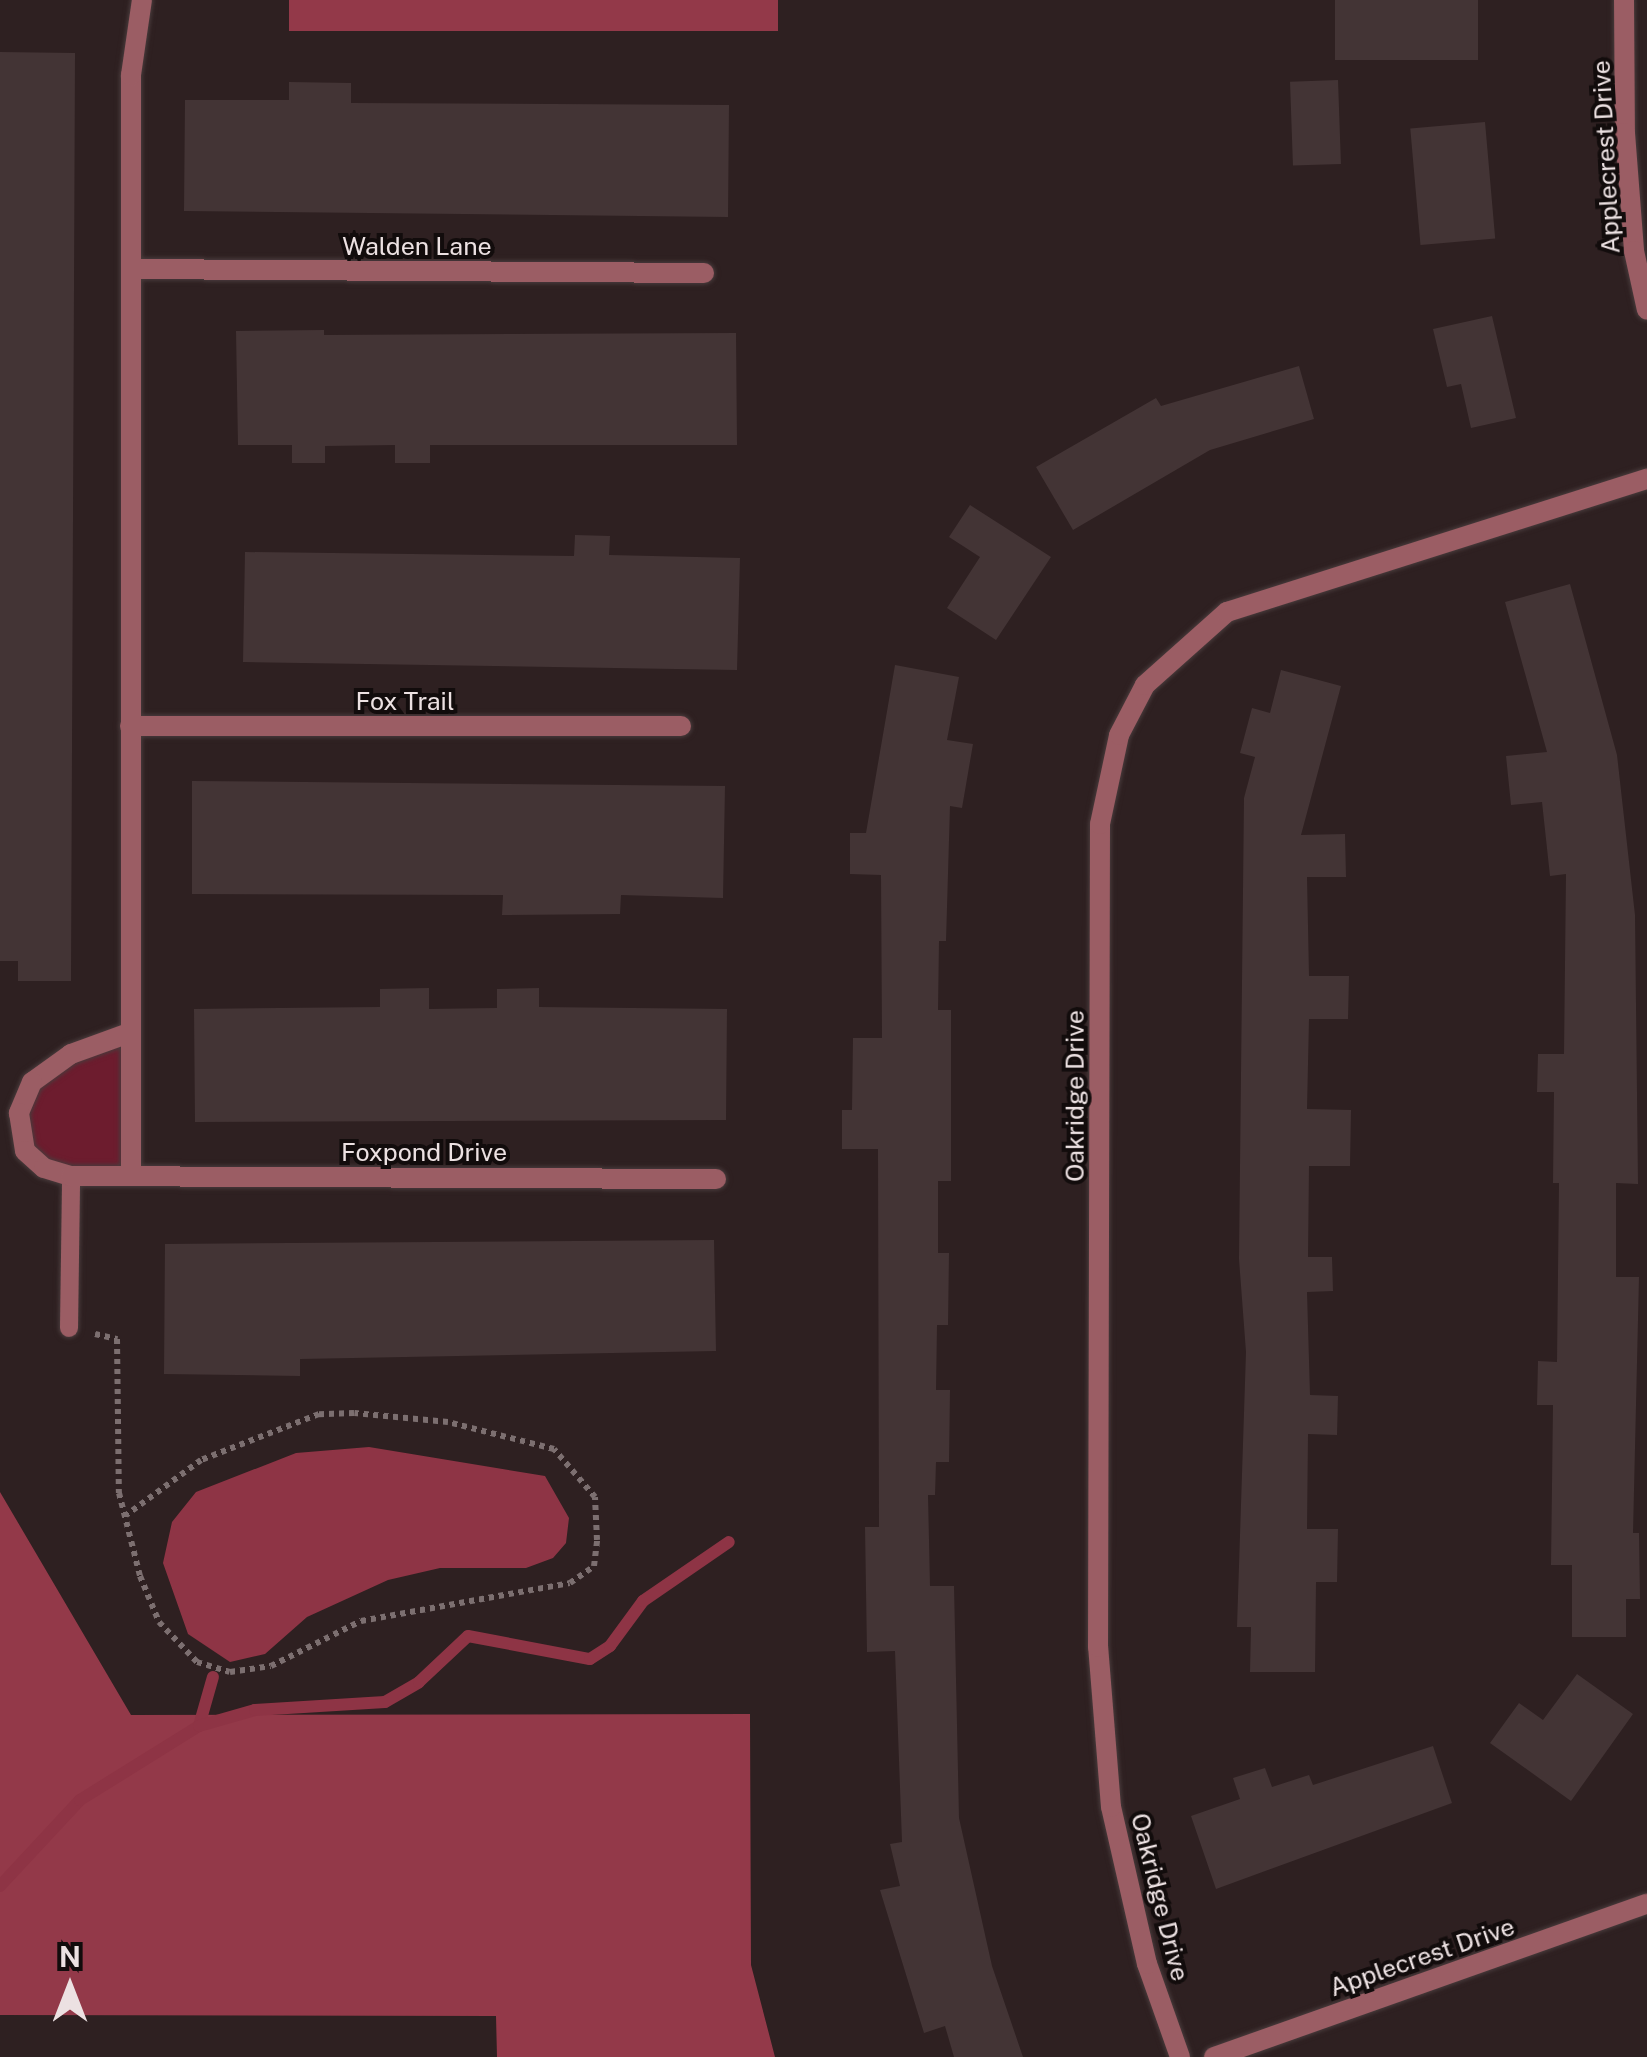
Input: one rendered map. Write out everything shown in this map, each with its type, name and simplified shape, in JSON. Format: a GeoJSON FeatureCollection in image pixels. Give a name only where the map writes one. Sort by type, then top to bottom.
{"type":"FeatureCollection","features":[{"type":"Feature","properties":{"kind":"street"},"geometry":{"type":"LineString","coordinates":[[131,1176],[131,76],[142,0]]}},
{"type":"Feature","properties":{"kind":"street","name":"Applecrest Drive"},"geometry":{"type":"LineString","coordinates":[[1624,0],[1625,133],[1634,251],[1647,310]]}},
{"type":"Feature","properties":{"kind":"street","name":"Walden Lane"},"geometry":{"type":"LineString","coordinates":[[130,269],[704,272]]}},
{"type":"Feature","properties":{"kind":"street","name":"Oakridge Drive"},"geometry":{"type":"LineString","coordinates":[[1180,2057],[1147,1964],[1111,1807],[1098,1647],[1100,824],[1120,735],[1146,686],[1228,612],[1647,478]]}},
{"type":"Feature","properties":{"kind":"street","name":"Fox Trail"},"geometry":{"type":"LineString","coordinates":[[130,726],[681,726]]}},
{"type":"Feature","properties":{"kind":"street"},"geometry":{"type":"LineString","coordinates":[[71,1176],[44,1168],[25,1150],[19,1113],[32,1082],[58,1063],[130,1033]]}},
{"type":"Feature","properties":{"kind":"street","name":"Foxpond Drive"},"geometry":{"type":"LineString","coordinates":[[71,1176],[716,1179]]}},
{"type":"Feature","properties":{"kind":"street","name":"Applecrest Drive"},"geometry":{"type":"LineString","coordinates":[[1214,2057],[1647,1904]]}},
{"type":"Feature","properties":{"kind":"lane"},"geometry":{"type":"LineString","coordinates":[[69,1328],[71,1176]]}},
{"type":"Feature","properties":{"kind":"path"},"geometry":{"type":"LineString","coordinates":[[69,1328],[117,1339],[119,1493],[159,1622],[197,1662],[230,1672],[270,1666],[361,1622],[570,1583],[594,1566],[597,1540],[594,1497],[554,1450],[448,1422],[354,1413],[320,1414],[200,1460],[126,1515]]}},
{"type":"Feature","properties":{"kind":"shaded area"},"geometry":{"type":"Polygon","coordinates":[[[289,0],[778,0],[778,31],[289,31],[289,0]]]}},
{"type":"Feature","properties":{"kind":"shaded area"},"geometry":{"type":"Polygon","coordinates":[[[129,1033],[131,1176],[71,1176],[25,1151],[32,1082],[129,1033]]]}},
{"type":"Feature","properties":{"kind":"shaded area"},"geometry":{"type":"Polygon","coordinates":[[[369,1447],[545,1476],[569,1518],[566,1543],[553,1558],[526,1568],[440,1568],[388,1580],[307,1617],[265,1654],[230,1662],[188,1634],[163,1563],[172,1522],[196,1492],[296,1453],[369,1447]]]}},
{"type":"Feature","properties":{"kind":"shaded area"},"geometry":{"type":"Polygon","coordinates":[[[0,1492],[131,1715],[750,1714],[751,1965],[775,2057],[497,2057],[496,2016],[0,2015],[0,1492]]]}},
{"type":"Feature","properties":{"kind":"building"},"geometry":{"type":"Polygon","coordinates":[[[1335,0],[1478,0],[1478,60],[1335,60],[1335,0]]]}},
{"type":"Feature","properties":{"kind":"building"},"geometry":{"type":"Polygon","coordinates":[[[0,52],[75,53],[71,981],[18,981],[18,961],[0,961],[0,52]]]}},
{"type":"Feature","properties":{"kind":"building"},"geometry":{"type":"Polygon","coordinates":[[[1338,80],[1341,164],[1293,166],[1290,82],[1338,80]]]}},
{"type":"Feature","properties":{"kind":"building"},"geometry":{"type":"Polygon","coordinates":[[[289,82],[351,83],[351,103],[729,105],[728,217],[184,211],[185,100],[289,100],[289,82]]]}},
{"type":"Feature","properties":{"kind":"building"},"geometry":{"type":"Polygon","coordinates":[[[1485,122],[1495,239],[1420,245],[1410,129],[1485,122]]]}},
{"type":"Feature","properties":{"kind":"building"},"geometry":{"type":"Polygon","coordinates":[[[1492,316],[1516,418],[1471,428],[1461,384],[1447,387],[1433,329],[1492,316]]]}},
{"type":"Feature","properties":{"kind":"building"},"geometry":{"type":"Polygon","coordinates":[[[324,330],[324,335],[736,333],[737,445],[430,445],[430,463],[395,463],[395,445],[325,446],[325,463],[292,463],[292,445],[238,445],[236,331],[324,330]]]}},
{"type":"Feature","properties":{"kind":"building"},"geometry":{"type":"Polygon","coordinates":[[[1299,366],[1314,419],[1210,450],[1073,530],[1036,467],[1156,398],[1161,406],[1299,366]]]}},
{"type":"Feature","properties":{"kind":"building"},"geometry":{"type":"Polygon","coordinates":[[[970,505],[1051,557],[996,640],[947,608],[980,557],[949,537],[970,505]]]}},
{"type":"Feature","properties":{"kind":"building"},"geometry":{"type":"Polygon","coordinates":[[[575,535],[610,536],[609,555],[740,558],[737,670],[243,662],[245,552],[574,556],[575,535]]]}},
{"type":"Feature","properties":{"kind":"building"},"geometry":{"type":"Polygon","coordinates":[[[1570,584],[1617,755],[1635,915],[1638,1184],[1616,1183],[1616,1277],[1639,1277],[1633,1533],[1639,1533],[1640,1599],[1626,1599],[1626,1637],[1572,1637],[1572,1565],[1551,1565],[1553,1405],[1537,1405],[1538,1361],[1557,1362],[1559,1183],[1553,1183],[1554,1092],[1537,1092],[1538,1054],[1564,1054],[1566,874],[1550,876],[1542,802],[1511,805],[1506,756],[1547,752],[1505,602],[1570,584]]]}},
{"type":"Feature","properties":{"kind":"building"},"geometry":{"type":"Polygon","coordinates":[[[895,665],[959,677],[947,740],[973,744],[962,808],[950,806],[946,941],[939,941],[938,1010],[951,1010],[951,1181],[938,1181],[938,1253],[949,1253],[948,1325],[937,1325],[936,1390],[950,1390],[949,1462],[936,1462],[935,1495],[928,1495],[930,1586],[954,1586],[959,1818],[992,1966],[1023,2057],[954,2057],[945,2026],[924,2033],[880,1890],[900,1886],[890,1844],[902,1842],[895,1651],[867,1652],[865,1527],[879,1527],[878,1149],[842,1149],[842,1110],[852,1110],[853,1038],[882,1038],[881,875],[850,874],[850,833],[866,833],[895,665]]]}},
{"type":"Feature","properties":{"kind":"building"},"geometry":{"type":"Polygon","coordinates":[[[1281,670],[1341,686],[1301,835],[1345,834],[1346,877],[1307,877],[1309,976],[1349,976],[1348,1019],[1309,1019],[1307,1109],[1351,1110],[1350,1166],[1309,1166],[1308,1257],[1332,1257],[1333,1291],[1307,1292],[1310,1395],[1338,1396],[1337,1435],[1308,1434],[1307,1529],[1338,1529],[1337,1582],[1316,1582],[1315,1672],[1250,1672],[1251,1627],[1237,1627],[1246,1352],[1239,1259],[1244,798],[1255,757],[1240,753],[1252,708],[1270,713],[1281,670]]]}},
{"type":"Feature","properties":{"kind":"building"},"geometry":{"type":"Polygon","coordinates":[[[192,781],[725,786],[723,898],[621,895],[620,914],[502,915],[503,895],[192,894],[192,781]]]}},
{"type":"Feature","properties":{"kind":"building"},"geometry":{"type":"Polygon","coordinates":[[[429,988],[429,1009],[497,1008],[497,989],[539,988],[539,1007],[727,1009],[726,1120],[195,1122],[194,1009],[380,1007],[380,989],[429,988]]]}},
{"type":"Feature","properties":{"kind":"building"},"geometry":{"type":"Polygon","coordinates":[[[714,1240],[716,1351],[300,1359],[300,1376],[164,1374],[165,1244],[714,1240]]]}},
{"type":"Feature","properties":{"kind":"building"},"geometry":{"type":"Polygon","coordinates":[[[1577,1674],[1633,1714],[1571,1801],[1490,1743],[1519,1703],[1543,1720],[1577,1674]]]}},
{"type":"Feature","properties":{"kind":"building"},"geometry":{"type":"Polygon","coordinates":[[[1433,1746],[1452,1803],[1216,1889],[1191,1816],[1240,1799],[1233,1778],[1265,1768],[1272,1787],[1309,1775],[1313,1785],[1433,1746]]]}},
{"type":"Feature","properties":{"kind":"waterway"},"geometry":{"type":"LineString","coordinates":[[0,1886],[80,1800],[199,1726],[255,1710],[385,1702],[419,1682],[468,1636],[590,1659],[610,1646],[643,1601],[729,1542]]}},
{"type":"Feature","properties":{"kind":"waterway"},"geometry":{"type":"LineString","coordinates":[[199,1726],[213,1677]]}}]}
